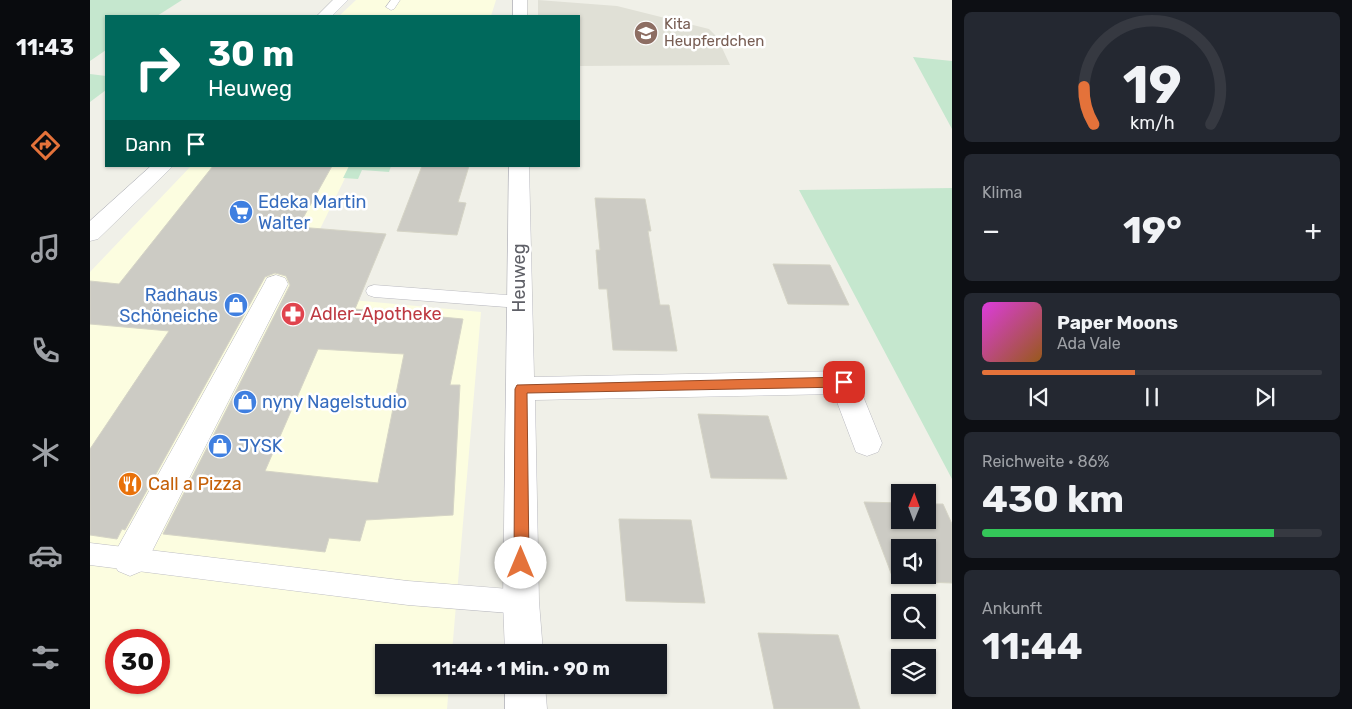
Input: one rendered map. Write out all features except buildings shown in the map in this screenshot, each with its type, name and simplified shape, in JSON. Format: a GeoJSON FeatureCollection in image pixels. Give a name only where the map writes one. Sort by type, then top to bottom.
{"type":"FeatureCollection","features":[{"type":"Feature","properties":{"kind":"street"},"geometry":{"type":"LineString","coordinates":[[325,15],[341,0]]}},
{"type":"Feature","properties":{"kind":"street"},"geometry":{"type":"LineString","coordinates":[[520,0],[520,15]]}},
{"type":"Feature","properties":{"kind":"street"},"geometry":{"type":"LineString","coordinates":[[90,234],[162,167]]}},
{"type":"Feature","properties":{"kind":"street","name":"Heuweg"},"geometry":{"type":"LineString","coordinates":[[519,167],[521,602],[524,644]]}},
{"type":"Feature","properties":{"kind":"street"},"geometry":{"type":"LineString","coordinates":[[130,559],[276,284]]}},
{"type":"Feature","properties":{"kind":"street"},"geometry":{"type":"LineString","coordinates":[[521,389],[844,382],[867,443]]}},
{"type":"Feature","properties":{"kind":"street"},"geometry":{"type":"LineString","coordinates":[[525,694],[526,709]]}},
{"type":"Feature","properties":{"kind":"lane"},"geometry":{"type":"LineString","coordinates":[[374,291],[519,302]]}},
{"type":"Feature","properties":{"kind":"lane"},"geometry":{"type":"LineString","coordinates":[[90,554],[408,593],[521,602]]}},
{"type":"Feature","properties":{"kind":"shaded area"},"geometry":{"type":"Polygon","coordinates":[[[90,0],[182,0],[159,15],[105,15],[105,51],[90,61],[90,0]]]}},
{"type":"Feature","properties":{"kind":"shaded area"},"geometry":{"type":"Polygon","coordinates":[[[356,0],[496,0],[491,15],[340,15],[356,0]]]}},
{"type":"Feature","properties":{"kind":"shaded area","name":"Kita Heupferdchen"},"geometry":{"type":"Polygon","coordinates":[[[538,0],[617,6],[709,29],[717,37],[730,65],[580,66],[580,15],[538,15],[538,0]]]}},
{"type":"Feature","properties":{"kind":"shaded area"},"geometry":{"type":"Polygon","coordinates":[[[913,57],[952,61],[952,129],[913,57]]]}},
{"type":"Feature","properties":{"kind":"shaded area"},"geometry":{"type":"Polygon","coordinates":[[[90,74],[105,76],[105,91],[90,102],[90,74]]]}},
{"type":"Feature","properties":{"kind":"shaded area"},"geometry":{"type":"Polygon","coordinates":[[[190,167],[351,167],[288,294],[481,312],[453,644],[375,644],[375,694],[448,694],[447,709],[90,709],[90,272],[190,167]]]}},
{"type":"Feature","properties":{"kind":"shaded area"},"geometry":{"type":"Polygon","coordinates":[[[348,167],[391,167],[389,172],[362,170],[358,179],[343,178],[348,167]]]}},
{"type":"Feature","properties":{"kind":"shaded area"},"geometry":{"type":"Polygon","coordinates":[[[952,188],[952,479],[799,190],[952,188]]]}},
{"type":"Feature","properties":{"kind":"place","name":"Kita Heupferdchen"},"geometry":{"type":"Point","coordinates":[646,33]}},
{"type":"Feature","properties":{"kind":"place","name":"Edeka Martin Walter"},"geometry":{"type":"Point","coordinates":[241,212]}},
{"type":"Feature","properties":{"kind":"place","name":"Radhaus Schöneiche"},"geometry":{"type":"Point","coordinates":[236,305]}},
{"type":"Feature","properties":{"kind":"place","name":"Adler-Apotheke"},"geometry":{"type":"Point","coordinates":[293,314]}},
{"type":"Feature","properties":{"kind":"place","name":"nyny Nagelstudio"},"geometry":{"type":"Point","coordinates":[245,402]}},
{"type":"Feature","properties":{"kind":"place","name":"JYSK"},"geometry":{"type":"Point","coordinates":[220,446]}},
{"type":"Feature","properties":{"kind":"place","name":"Call a Pizza"},"geometry":{"type":"Point","coordinates":[130,484]}},
{"type":"Feature","properties":{"kind":"route"},"geometry":{"type":"LineString","coordinates":[[521,563],[521,389],[844,382]]}}]}
